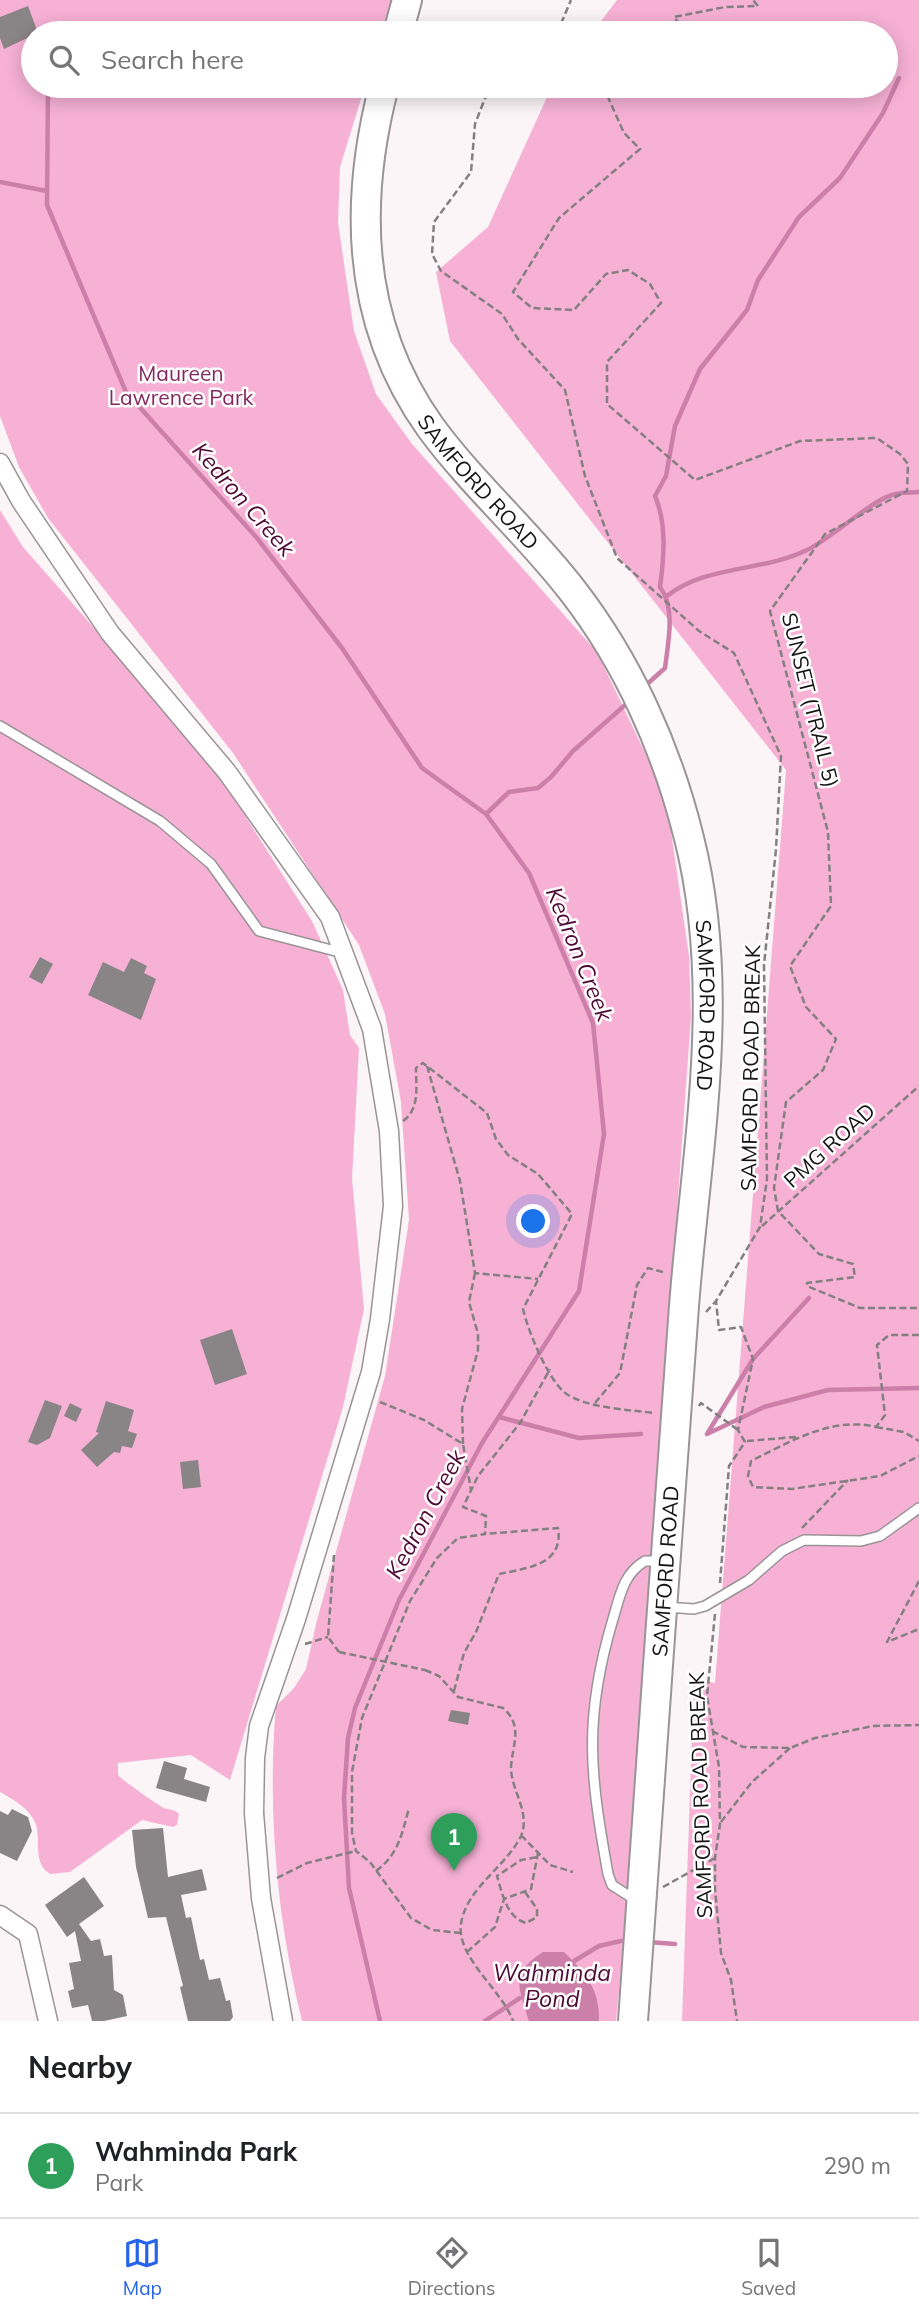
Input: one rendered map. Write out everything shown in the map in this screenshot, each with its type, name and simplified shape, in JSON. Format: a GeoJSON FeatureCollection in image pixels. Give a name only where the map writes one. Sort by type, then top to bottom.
{"type":"FeatureCollection","features":[{"type":"Feature","properties":{"kind":"main road"},"geometry":{"type":"LineString","coordinates":[[401,21],[407,0]]}},
{"type":"Feature","properties":{"kind":"main road","name":"SAMFORD ROAD"},"geometry":{"type":"LineString","coordinates":[[382,98],[368,170],[364,243],[368,279],[387,349],[416,406],[433,431],[541,551],[608,643],[631,684],[665,759],[690,842],[706,939],[708,1033],[686,1279],[633,2021]]}},
{"type":"Feature","properties":{"kind":"street"},"geometry":{"type":"LineString","coordinates":[[0,463],[21,501],[110,633],[227,772],[322,906],[345,954],[372,1029],[389,1131],[393,1206],[380,1319],[364,1396],[296,1619],[259,1726],[255,1758],[254,1812],[261,1886],[271,1966],[283,2021]]}},
{"type":"Feature","properties":{"kind":"street"},"geometry":{"type":"LineString","coordinates":[[0,1915],[28,1934],[48,2021]]}},
{"type":"Feature","properties":{"kind":"lane"},"geometry":{"type":"LineString","coordinates":[[0,726],[160,821],[211,864],[259,931],[345,954]]}},
{"type":"Feature","properties":{"kind":"lane"},"geometry":{"type":"LineString","coordinates":[[663,1606],[694,1609],[716,1600],[749,1580],[782,1550],[804,1540],[861,1541],[880,1536],[919,1508]]}},
{"type":"Feature","properties":{"kind":"lane"},"geometry":{"type":"LineString","coordinates":[[641,1902],[619,1891],[608,1874],[592,1785],[593,1705],[603,1654],[625,1580],[645,1561],[666,1561]]}},
{"type":"Feature","properties":{"kind":"path"},"geometry":{"type":"LineString","coordinates":[[562,21],[571,0]]}},
{"type":"Feature","properties":{"kind":"path"},"geometry":{"type":"LineString","coordinates":[[677,21],[674,17],[725,7],[758,6],[753,0]]}},
{"type":"Feature","properties":{"kind":"path","name":"SAMFORD ROAD BREAK"},"geometry":{"type":"LineString","coordinates":[[485,98],[475,124],[471,172],[434,222],[432,254],[441,271],[502,314],[518,339],[565,390],[585,476],[617,558],[699,631],[734,653],[781,756],[776,849],[764,965],[767,1179],[760,1227],[716,1301],[719,1329],[741,1327],[753,1359],[738,1430]]}},
{"type":"Feature","properties":{"kind":"path","name":"SUNSET (TRAIL 5)"},"geometry":{"type":"LineString","coordinates":[[609,98],[624,133],[640,149],[559,218],[513,292],[532,308],[575,310],[607,275],[628,270],[650,284],[661,303],[607,362],[607,404],[695,480],[800,442],[877,438],[901,454],[908,464],[907,491],[825,534],[770,611],[828,832],[831,906],[790,967],[806,1007],[836,1039],[823,1070],[786,1102],[774,1188],[778,1211]]}},
{"type":"Feature","properties":{"kind":"path"},"geometry":{"type":"LineString","coordinates":[[389,1131],[411,1115],[416,1101],[416,1068],[423,1063],[487,1113],[496,1139],[508,1155],[538,1174],[572,1214],[523,1309],[534,1344],[565,1392],[594,1404],[658,1414]]}},
{"type":"Feature","properties":{"kind":"path"},"geometry":{"type":"LineString","coordinates":[[427,1066],[460,1181],[475,1273],[469,1302],[478,1334],[478,1350],[461,1409],[463,1444],[471,1490]]}},
{"type":"Feature","properties":{"kind":"path","name":"PMG ROAD"},"geometry":{"type":"LineString","coordinates":[[760,1227],[919,1086]]}},
{"type":"Feature","properties":{"kind":"path"},"geometry":{"type":"LineString","coordinates":[[778,1211],[819,1254],[853,1264],[855,1277],[807,1283],[807,1286],[860,1308],[919,1308]]}},
{"type":"Feature","properties":{"kind":"path"},"geometry":{"type":"LineString","coordinates":[[594,1404],[620,1373],[637,1285],[648,1268],[686,1279]]}},
{"type":"Feature","properties":{"kind":"path"},"geometry":{"type":"LineString","coordinates":[[475,1273],[538,1279]]}},
{"type":"Feature","properties":{"kind":"path"},"geometry":{"type":"LineString","coordinates":[[876,1427],[885,1415],[877,1345],[889,1335],[919,1335]]}},
{"type":"Feature","properties":{"kind":"path"},"geometry":{"type":"LineString","coordinates":[[485,1534],[486,1516],[463,1507],[471,1490],[520,1423],[550,1369]]}},
{"type":"Feature","properties":{"kind":"path"},"geometry":{"type":"LineString","coordinates":[[364,1396],[424,1420],[463,1444]]}},
{"type":"Feature","properties":{"kind":"path"},"geometry":{"type":"LineString","coordinates":[[701,1403],[738,1430],[746,1442],[799,1437],[856,1422],[904,1432],[919,1441]]}},
{"type":"Feature","properties":{"kind":"path"},"geometry":{"type":"LineString","coordinates":[[799,1437],[751,1461],[748,1476],[753,1487],[792,1489],[880,1476],[919,1456]]}},
{"type":"Feature","properties":{"kind":"path","name":"SAMFORD ROAD BREAK"},"geometry":{"type":"LineString","coordinates":[[737,2021],[731,1980],[721,1953],[715,1858],[720,1824],[719,1767],[708,1696],[729,1466],[746,1442]]}},
{"type":"Feature","properties":{"kind":"path"},"geometry":{"type":"LineString","coordinates":[[797,1532],[816,1516],[849,1480]]}},
{"type":"Feature","properties":{"kind":"path"},"geometry":{"type":"LineString","coordinates":[[454,1693],[464,1653],[476,1632],[499,1574],[532,1567],[551,1558],[560,1541],[558,1528],[458,1538],[437,1558],[410,1601],[362,1718],[352,1772],[352,1833],[356,1851],[376,1871],[411,1918],[432,1930],[461,1933]]}},
{"type":"Feature","properties":{"kind":"path"},"geometry":{"type":"LineString","coordinates":[[334,1548],[327,1628],[328,1637],[340,1652],[425,1670],[439,1676],[458,1697],[503,1709],[511,1715],[516,1734],[512,1776],[522,1809],[521,1835],[467,1905],[461,1933],[467,1952],[501,1996],[513,2021]]}},
{"type":"Feature","properties":{"kind":"path"},"geometry":{"type":"LineString","coordinates":[[919,1581],[887,1642],[919,1629]]}},
{"type":"Feature","properties":{"kind":"path"},"geometry":{"type":"LineString","coordinates":[[720,1824],[752,1782],[790,1748],[815,1738],[873,1726],[919,1725]]}},
{"type":"Feature","properties":{"kind":"path"},"geometry":{"type":"LineString","coordinates":[[712,1731],[743,1746],[790,1748]]}},
{"type":"Feature","properties":{"kind":"path"},"geometry":{"type":"LineString","coordinates":[[376,1871],[389,1861],[401,1841],[409,1808]]}},
{"type":"Feature","properties":{"kind":"path"},"geometry":{"type":"LineString","coordinates":[[521,1835],[550,1865],[573,1872]]}},
{"type":"Feature","properties":{"kind":"path"},"geometry":{"type":"LineString","coordinates":[[261,1886],[307,1863],[356,1851]]}},
{"type":"Feature","properties":{"kind":"path"},"geometry":{"type":"LineString","coordinates":[[504,1899],[531,1889],[538,1855]]}},
{"type":"Feature","properties":{"kind":"path"},"geometry":{"type":"LineString","coordinates":[[525,1892],[537,1909],[537,1917],[526,1923],[519,1921],[504,1899],[497,1876],[521,1860],[538,1855]]}},
{"type":"Feature","properties":{"kind":"path"},"geometry":{"type":"LineString","coordinates":[[641,1902],[715,1858]]}},
{"type":"Feature","properties":{"kind":"path"},"geometry":{"type":"LineString","coordinates":[[467,1952],[495,1927],[504,1899]]}},
{"type":"Feature","properties":{"kind":"green space","name":"Maureen Lawrence Park"},"geometry":{"type":"Polygon","coordinates":[[[0,0],[391,0],[385,21],[21,21],[21,98],[361,98],[340,167],[338,223],[354,331],[376,394],[412,444],[597,652],[666,797],[689,956],[691,1016],[626,1922],[616,2021],[302,2021],[286,1944],[276,1865],[273,1785],[276,1706],[294,1688],[306,1669],[317,1620],[385,1376],[409,1220],[401,1102],[385,1014],[359,945],[233,753],[48,518],[19,467],[0,416],[0,0]]]}},
{"type":"Feature","properties":{"kind":"green space"},"geometry":{"type":"Polygon","coordinates":[[[617,0],[919,0],[919,2021],[682,2021],[694,1679],[715,1683],[786,770],[450,341],[436,272],[488,227],[547,98],[898,98],[898,21],[601,21],[617,0]]]}},
{"type":"Feature","properties":{"kind":"green space"},"geometry":{"type":"Polygon","coordinates":[[[0,510],[23,547],[209,759],[312,921],[343,990],[350,1035],[359,1048],[352,1179],[364,1309],[343,1407],[230,1780],[191,1755],[118,1763],[118,1775],[121,1778],[160,1806],[179,1814],[177,1825],[173,1827],[142,1820],[70,1872],[50,1874],[40,1862],[36,1824],[32,1817],[22,1806],[0,1792],[0,510]]]}},
{"type":"Feature","properties":{"kind":"water","name":"Wahminda Pond"},"geometry":{"type":"Polygon","coordinates":[[[543,1952],[564,1952],[579,1967],[594,1991],[599,2021],[529,2021],[520,1990],[521,1974],[532,1960],[543,1952]]]}},
{"type":"Feature","properties":{"kind":"building"},"geometry":{"type":"Polygon","coordinates":[[[28,6],[34,21],[21,21],[21,41],[4,49],[0,38],[0,17],[28,6]]]}},
{"type":"Feature","properties":{"kind":"building"},"geometry":{"type":"Polygon","coordinates":[[[40,957],[53,964],[42,984],[29,977],[40,957]]]}},
{"type":"Feature","properties":{"kind":"building"},"geometry":{"type":"Polygon","coordinates":[[[131,958],[147,966],[144,973],[156,979],[141,1020],[88,995],[103,962],[124,972],[131,958]]]}},
{"type":"Feature","properties":{"kind":"building"},"geometry":{"type":"Polygon","coordinates":[[[232,1329],[247,1374],[215,1385],[200,1340],[232,1329]]]}},
{"type":"Feature","properties":{"kind":"building"},"geometry":{"type":"Polygon","coordinates":[[[45,1400],[62,1406],[50,1438],[37,1445],[28,1442],[45,1400]]]}},
{"type":"Feature","properties":{"kind":"building"},"geometry":{"type":"Polygon","coordinates":[[[106,1401],[134,1410],[128,1431],[137,1434],[132,1448],[122,1446],[120,1453],[114,1452],[97,1467],[81,1450],[99,1433],[96,1432],[106,1401]]]}},
{"type":"Feature","properties":{"kind":"building"},"geometry":{"type":"Polygon","coordinates":[[[70,1403],[82,1409],[76,1422],[64,1416],[70,1403]]]}},
{"type":"Feature","properties":{"kind":"building"},"geometry":{"type":"Polygon","coordinates":[[[198,1460],[201,1487],[183,1489],[180,1462],[198,1460]]]}},
{"type":"Feature","properties":{"kind":"building"},"geometry":{"type":"Polygon","coordinates":[[[451,1710],[470,1713],[468,1725],[448,1721],[451,1710]]]}},
{"type":"Feature","properties":{"kind":"building"},"geometry":{"type":"Polygon","coordinates":[[[164,1761],[187,1768],[184,1779],[210,1787],[206,1802],[156,1788],[164,1761]]]}},
{"type":"Feature","properties":{"kind":"building"},"geometry":{"type":"Polygon","coordinates":[[[12,1809],[28,1817],[32,1831],[17,1861],[0,1853],[0,1811],[8,1815],[12,1809]]]}},
{"type":"Feature","properties":{"kind":"building"},"geometry":{"type":"Polygon","coordinates":[[[163,1828],[168,1877],[202,1869],[207,1890],[181,1895],[186,1918],[191,1917],[200,1960],[204,1959],[209,1980],[220,1978],[226,2001],[230,2000],[233,2017],[230,2021],[188,2021],[180,1987],[183,1986],[166,1917],[148,1918],[136,1867],[132,1830],[163,1828]]]}},
{"type":"Feature","properties":{"kind":"building"},"geometry":{"type":"Polygon","coordinates":[[[84,1877],[104,1906],[79,1924],[91,1941],[100,1939],[104,1956],[112,1955],[114,1990],[123,1995],[127,2016],[92,2021],[88,2005],[72,2008],[68,1991],[74,1989],[69,1963],[81,1961],[75,1931],[67,1937],[45,1905],[84,1877]]]}},
{"type":"Feature","properties":{"kind":"waterway","name":"Kedron Creek"},"geometry":{"type":"LineString","coordinates":[[48,98],[47,205],[126,392],[257,538],[342,648],[422,768],[486,814],[529,873],[593,1023],[604,1134],[579,1291],[482,1443],[399,1600],[355,1708],[348,1738],[344,1798],[349,1888],[380,2021]]}},
{"type":"Feature","properties":{"kind":"waterway"},"geometry":{"type":"LineString","coordinates":[[644,687],[665,668],[668,648],[668,605],[660,587],[663,529],[655,496],[666,476],[675,426],[700,369],[747,310],[758,280],[799,217],[840,178],[883,113],[890,98]]}},
{"type":"Feature","properties":{"kind":"waterway"},"geometry":{"type":"LineString","coordinates":[[0,182],[47,191]]}},
{"type":"Feature","properties":{"kind":"waterway"},"geometry":{"type":"LineString","coordinates":[[667,596],[699,579],[772,562],[807,550],[883,499],[898,493],[919,492]]}},
{"type":"Feature","properties":{"kind":"waterway"},"geometry":{"type":"LineString","coordinates":[[486,814],[509,792],[538,788],[573,751],[624,706]]}},
{"type":"Feature","properties":{"kind":"waterway"},"geometry":{"type":"LineString","coordinates":[[707,1434],[753,1359],[809,1298]]}},
{"type":"Feature","properties":{"kind":"waterway"},"geometry":{"type":"LineString","coordinates":[[707,1434],[764,1407],[828,1390],[919,1388]]}},
{"type":"Feature","properties":{"kind":"waterway"},"geometry":{"type":"LineString","coordinates":[[499,1417],[579,1438],[641,1434]]}},
{"type":"Feature","properties":{"kind":"waterway"},"geometry":{"type":"LineString","coordinates":[[574,1961],[599,1946],[621,1941]]}},
{"type":"Feature","properties":{"kind":"waterway"},"geometry":{"type":"LineString","coordinates":[[648,1942],[675,1944]]}},
{"type":"Feature","properties":{"kind":"waterway"},"geometry":{"type":"LineString","coordinates":[[485,2021],[520,1998]]}},
{"type":"Feature","properties":{"kind":"place","name":"Wahminda Park"},"geometry":{"type":"Point","coordinates":[454,1871]}}]}
